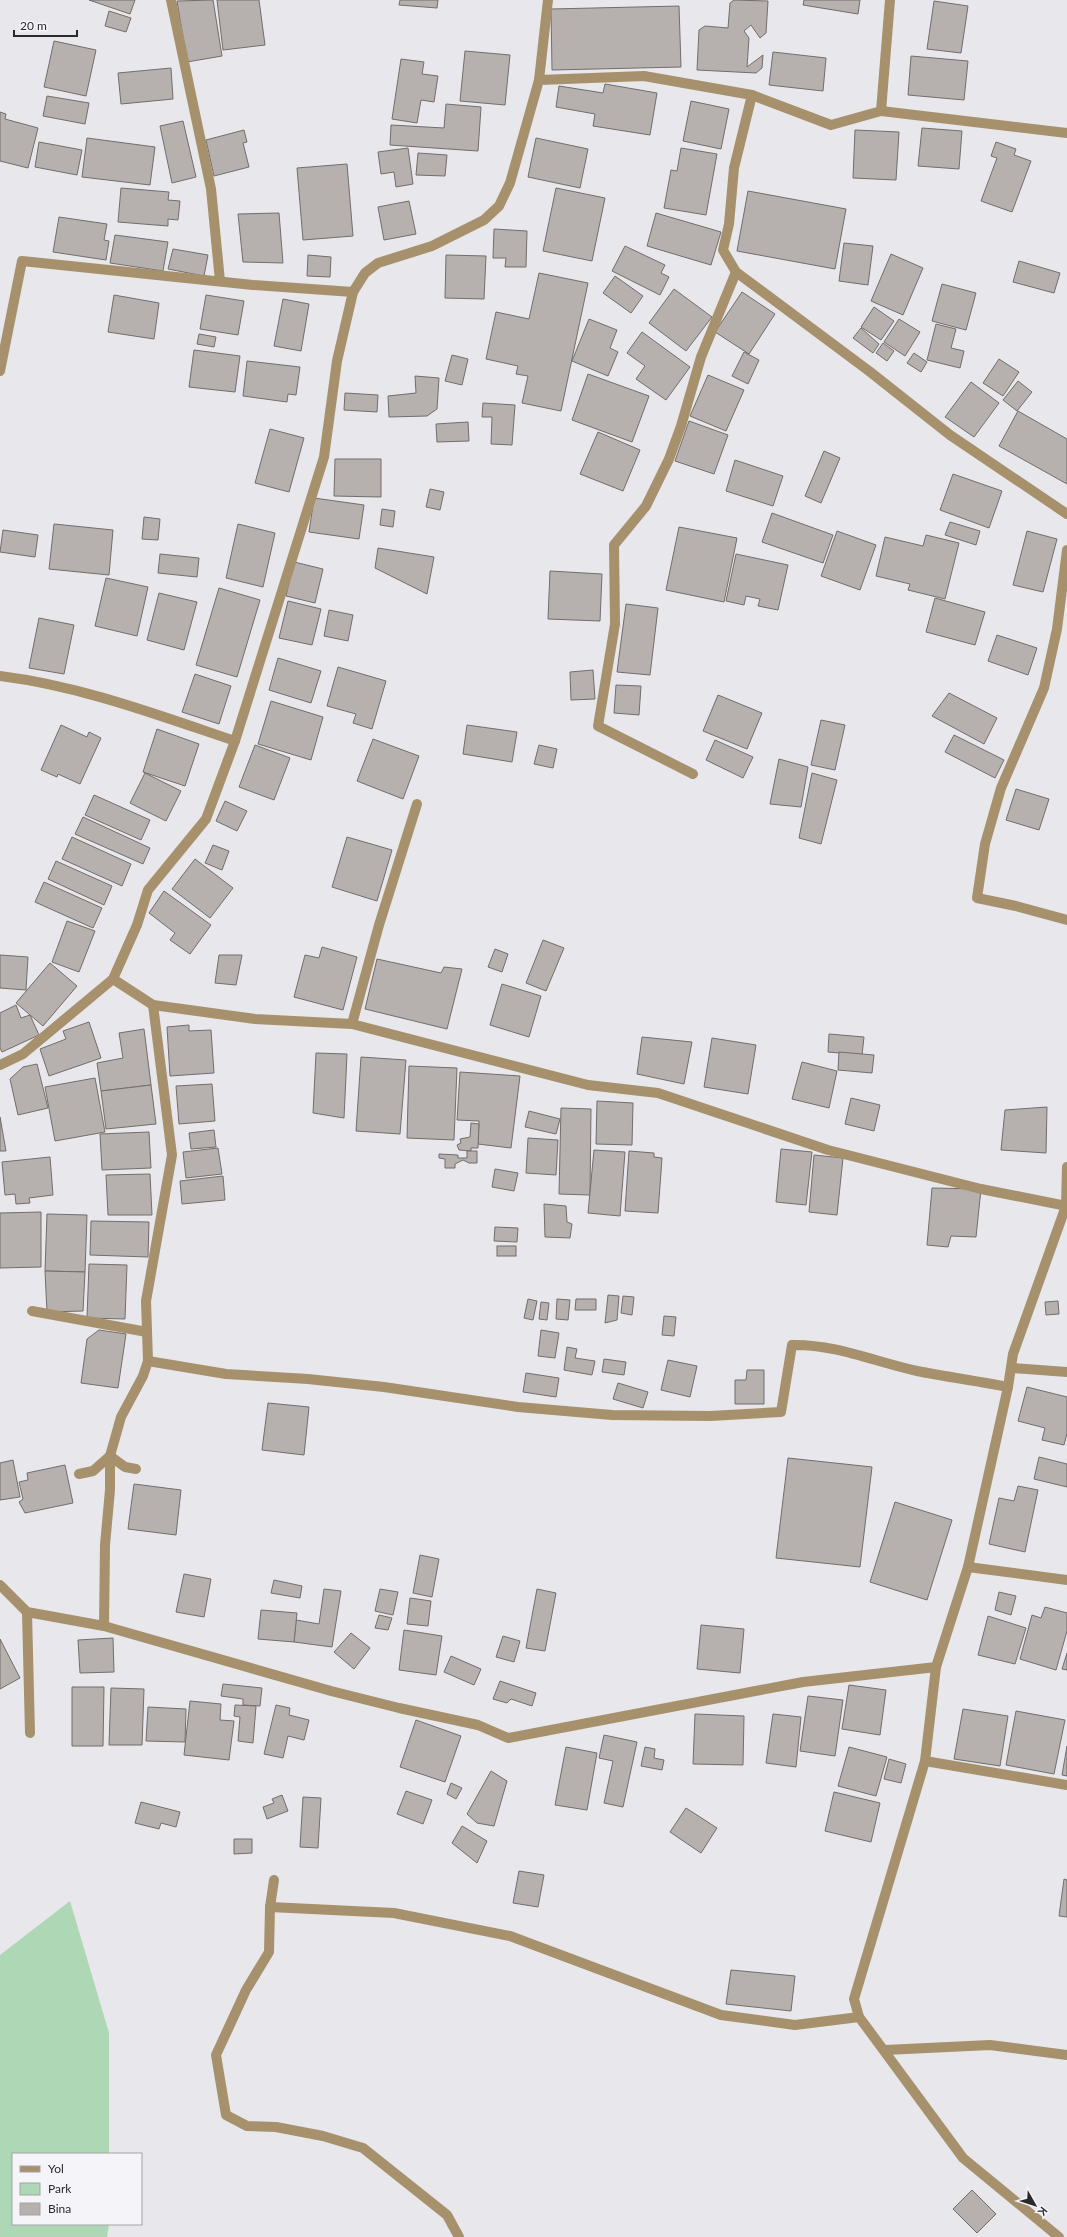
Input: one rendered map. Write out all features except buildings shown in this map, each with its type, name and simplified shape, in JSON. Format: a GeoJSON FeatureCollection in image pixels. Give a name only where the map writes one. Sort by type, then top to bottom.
{"type":"FeatureCollection","features":[{"type":"Feature","properties":{"kind":"street"},"geometry":{"type":"LineString","coordinates":[[171,0],[211,189],[220,281]]}},
{"type":"Feature","properties":{"kind":"street"},"geometry":{"type":"LineString","coordinates":[[0,1065],[22,1054],[113,979],[137,925],[148,890],[206,819],[235,741],[324,457],[337,361],[353,292],[365,273],[378,263],[432,246],[484,220],[499,206],[510,183],[539,80],[548,0]]}},
{"type":"Feature","properties":{"kind":"street"},"geometry":{"type":"LineString","coordinates":[[881,110],[890,0]]}},
{"type":"Feature","properties":{"kind":"street"},"geometry":{"type":"LineString","coordinates":[[539,80],[644,76],[752,95],[831,125],[881,110],[1067,134]]}},
{"type":"Feature","properties":{"kind":"street"},"geometry":{"type":"LineString","coordinates":[[752,95],[734,168],[729,224],[724,250],[736,272],[863,366],[950,435],[1067,514]]}},
{"type":"Feature","properties":{"kind":"street"},"geometry":{"type":"LineString","coordinates":[[0,371],[22,261],[220,281],[353,292]]}},
{"type":"Feature","properties":{"kind":"street"},"geometry":{"type":"LineString","coordinates":[[693,774],[598,726],[615,624],[614,545],[646,506],[669,458],[681,426],[701,356],[736,272]]}},
{"type":"Feature","properties":{"kind":"street"},"geometry":{"type":"LineString","coordinates":[[1067,550],[1057,629],[1044,688],[1001,788],[985,844],[977,898],[1016,906],[1067,920]]}},
{"type":"Feature","properties":{"kind":"street"},"geometry":{"type":"LineString","coordinates":[[0,676],[35,680],[137,708],[235,741]]}},
{"type":"Feature","properties":{"kind":"street"},"geometry":{"type":"LineString","coordinates":[[352,1024],[379,925],[417,804]]}},
{"type":"Feature","properties":{"kind":"street"},"geometry":{"type":"LineString","coordinates":[[113,979],[153,1005],[254,1019],[352,1024],[588,1085],[658,1093],[828,1150],[981,1190],[1066,1206]]}},
{"type":"Feature","properties":{"kind":"street"},"geometry":{"type":"LineString","coordinates":[[104,1626],[105,1545],[110,1490],[110,1456],[121,1417],[143,1376],[148,1361],[146,1301],[172,1155],[153,1005]]}},
{"type":"Feature","properties":{"kind":"street"},"geometry":{"type":"LineString","coordinates":[[1059,2237],[963,2158],[885,2050],[859,2017],[854,1999],[925,1761],[936,1667],[968,1567],[1008,1386],[1013,1354],[1066,1206],[1067,1167]]}},
{"type":"Feature","properties":{"kind":"street"},"geometry":{"type":"LineString","coordinates":[[32,1311],[147,1332]]}},
{"type":"Feature","properties":{"kind":"street"},"geometry":{"type":"LineString","coordinates":[[148,1361],[226,1374],[308,1379],[384,1387],[518,1407],[612,1414],[710,1416],[781,1412],[792,1344],[817,1346],[860,1355],[917,1371],[1008,1386]]}},
{"type":"Feature","properties":{"kind":"street"},"geometry":{"type":"LineString","coordinates":[[1011,1368],[1067,1372]]}},
{"type":"Feature","properties":{"kind":"street"},"geometry":{"type":"LineString","coordinates":[[110,1456],[125,1467],[136,1469]]}},
{"type":"Feature","properties":{"kind":"street"},"geometry":{"type":"LineString","coordinates":[[79,1474],[93,1471],[110,1456]]}},
{"type":"Feature","properties":{"kind":"street"},"geometry":{"type":"LineString","coordinates":[[968,1567],[1067,1580]]}},
{"type":"Feature","properties":{"kind":"street"},"geometry":{"type":"LineString","coordinates":[[0,1585],[27,1612],[104,1626],[331,1691],[399,1708],[478,1724],[508,1738],[803,1682],[936,1667]]}},
{"type":"Feature","properties":{"kind":"street"},"geometry":{"type":"LineString","coordinates":[[27,1612],[30,1733]]}},
{"type":"Feature","properties":{"kind":"street"},"geometry":{"type":"LineString","coordinates":[[925,1761],[1067,1785]]}},
{"type":"Feature","properties":{"kind":"street"},"geometry":{"type":"LineString","coordinates":[[274,1880],[270,1907],[268,1952],[246,1990],[216,2055],[226,2116],[247,2126],[276,2127],[323,2136],[363,2148],[447,2215],[460,2237]]}},
{"type":"Feature","properties":{"kind":"street"},"geometry":{"type":"LineString","coordinates":[[270,1907],[394,1913],[510,1936],[721,2015],[796,2024],[859,2017]]}},
{"type":"Feature","properties":{"kind":"street"},"geometry":{"type":"LineString","coordinates":[[885,2050],[990,2045],[1067,2055]]}},
{"type":"Feature","properties":{"kind":"green space"},"geometry":{"type":"Polygon","coordinates":[[[70,1901],[109,2033],[109,2153],[12,2153],[12,2225],[109,2225],[107,2237],[0,2237],[0,1955],[70,1901]]]}}]}
